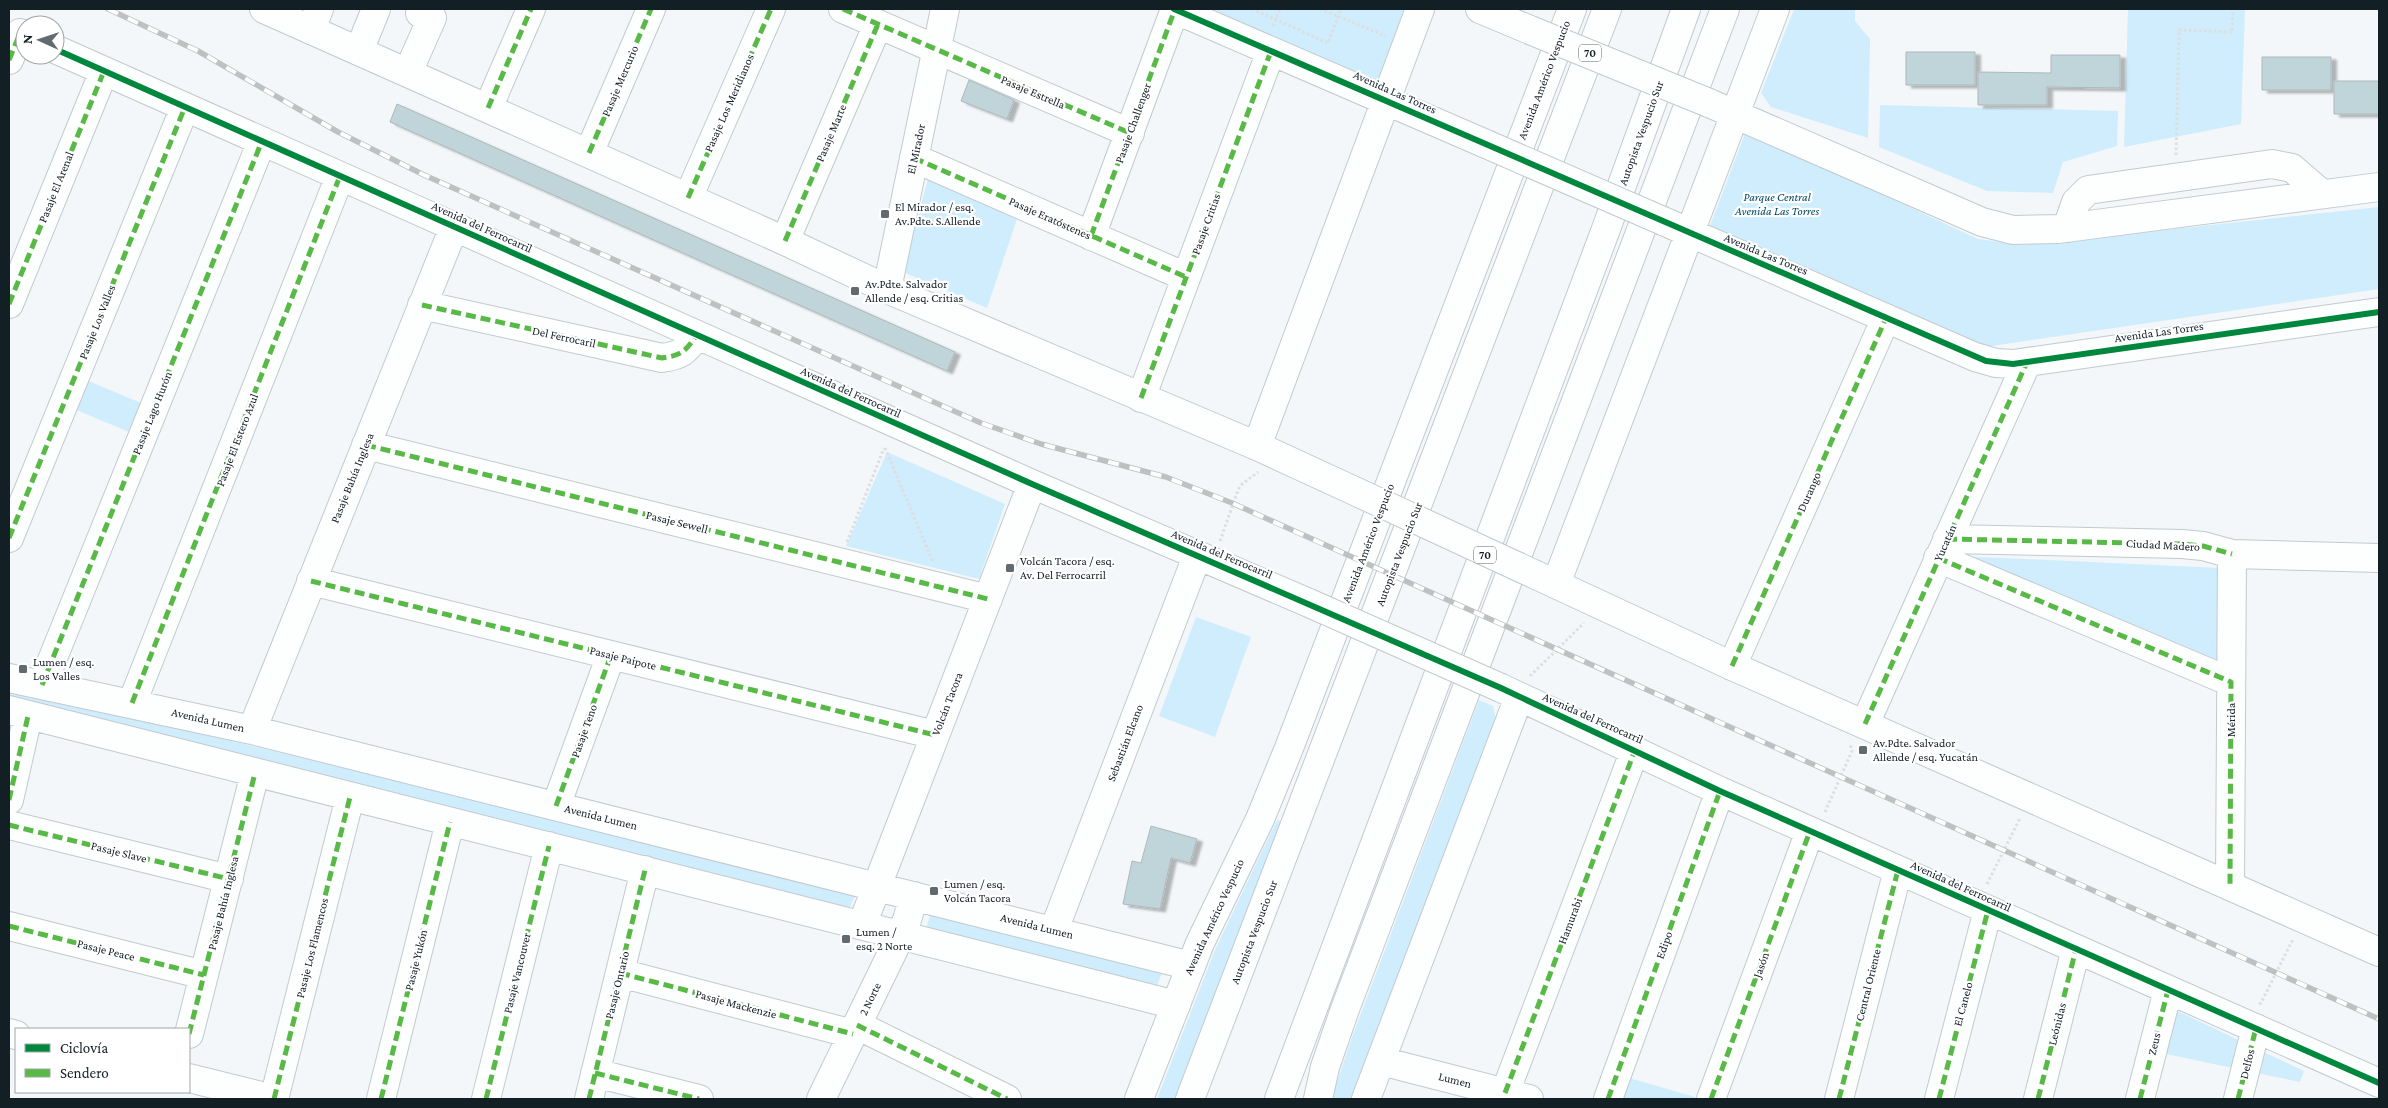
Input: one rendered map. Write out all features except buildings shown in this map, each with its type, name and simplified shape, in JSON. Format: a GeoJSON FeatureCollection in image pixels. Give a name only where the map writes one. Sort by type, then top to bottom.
{"type":"FeatureCollection","features":[{"type":"Feature","properties":{"kind":"main road"},"geometry":{"type":"LineString","coordinates":[[264,9],[315,19],[359,51],[785,241],[887,289],[1267,451],[1732,666],[2379,952]]}},
{"type":"Feature","properties":{"kind":"main road"},"geometry":{"type":"LineString","coordinates":[[359,51],[376,9]]}},
{"type":"Feature","properties":{"kind":"main road"},"geometry":{"type":"LineString","coordinates":[[488,108],[531,9]]}},
{"type":"Feature","properties":{"kind":"main road","name":"Pasaje Mercurio"},"geometry":{"type":"LineString","coordinates":[[589,153],[651,9]]}},
{"type":"Feature","properties":{"kind":"main road","name":"Pasaje Los Meridianos"},"geometry":{"type":"LineString","coordinates":[[688,198],[771,9]]}},
{"type":"Feature","properties":{"kind":"main road","name":"Pasaje Estrella"},"geometry":{"type":"LineString","coordinates":[[843,9],[1130,133]]}},
{"type":"Feature","properties":{"kind":"main road","name":"El Mirador"},"geometry":{"type":"LineString","coordinates":[[887,289],[945,9]]}},
{"type":"Feature","properties":{"kind":"main road","name":"Avenida Las Torres"},"geometry":{"type":"LineString","coordinates":[[1175,9],[1986,361],[2004,364],[2027,362],[2379,312]]}},
{"type":"Feature","properties":{"kind":"main road","name":"Pasaje Challenger"},"geometry":{"type":"LineString","coordinates":[[1091,236],[1175,9]]}},
{"type":"Feature","properties":{"kind":"main road"},"geometry":{"type":"LineString","coordinates":[[1267,451],[1386,100],[1420,9]]}},
{"type":"Feature","properties":{"kind":"main road"},"geometry":{"type":"LineString","coordinates":[[1480,9],[1709,103],[1997,227],[2027,231],[2067,228],[2379,187]]}},
{"type":"Feature","properties":{"kind":"main road","name":"Avenida Américo Vespucio"},"geometry":{"type":"LineString","coordinates":[[1139,1099],[1209,922],[1260,819],[1290,748],[1572,9]]}},
{"type":"Feature","properties":{"kind":"main road","name":"Autopista Vespucio Sur"},"geometry":{"type":"LineString","coordinates":[[1190,1099],[1607,9]]}},
{"type":"Feature","properties":{"kind":"main road","name":"Autopista Vespucio Sur"},"geometry":{"type":"LineString","coordinates":[[1279,1099],[1599,248],[1686,9]]}},
{"type":"Feature","properties":{"kind":"main road"},"geometry":{"type":"LineString","coordinates":[[1320,1098],[1325,1067],[1345,1009],[1725,9]]}},
{"type":"Feature","properties":{"kind":"main road"},"geometry":{"type":"LineString","coordinates":[[1546,579],[1689,233],[1775,9]]}},
{"type":"Feature","properties":{"kind":"main road"},"geometry":{"type":"LineString","coordinates":[[408,72],[430,13]]}},
{"type":"Feature","properties":{"kind":"main road","name":"Pasaje Marte"},"geometry":{"type":"LineString","coordinates":[[785,241],[878,24]]}},
{"type":"Feature","properties":{"kind":"main road"},"geometry":{"type":"LineString","coordinates":[[9,60],[15,41]]}},
{"type":"Feature","properties":{"kind":"main road","name":"Pasaje Critias"},"geometry":{"type":"LineString","coordinates":[[1141,398],[1271,51]]}},
{"type":"Feature","properties":{"kind":"main road","name":"Avenida del Ferrocarril"},"geometry":{"type":"LineString","coordinates":[[65,53],[1032,484],[1309,603],[1635,750],[1720,791],[2379,1083]]}},
{"type":"Feature","properties":{"kind":"main road","name":"Pasaje El Arenal"},"geometry":{"type":"LineString","coordinates":[[9,304],[104,71]]}},
{"type":"Feature","properties":{"kind":"main road","name":"Pasaje Los Valles"},"geometry":{"type":"LineString","coordinates":[[9,538],[185,107]]}},
{"type":"Feature","properties":{"kind":"main road","name":"Pasaje Lago Hurón"},"geometry":{"type":"LineString","coordinates":[[42,685],[262,141]]}},
{"type":"Feature","properties":{"kind":"main road","name":"Pasaje Eratóstenes"},"geometry":{"type":"LineString","coordinates":[[914,158],[1186,278]]}},
{"type":"Feature","properties":{"kind":"main road"},"geometry":{"type":"LineString","coordinates":[[2067,228],[2076,202],[2088,190],[2176,177],[2280,164],[2298,171],[2322,194]]}},
{"type":"Feature","properties":{"kind":"main road","name":"Pasaje El Estero Azul"},"geometry":{"type":"LineString","coordinates":[[132,703],[340,176]]}},
{"type":"Feature","properties":{"kind":"main road","name":"Pasaje Bahía Inglesa"},"geometry":{"type":"LineString","coordinates":[[252,730],[454,227]]}},
{"type":"Feature","properties":{"kind":"main road","name":"Del Ferrocaril"},"geometry":{"type":"LineString","coordinates":[[422,306],[662,358],[678,356],[684,353],[697,335]]}},
{"type":"Feature","properties":{"kind":"main road","name":"Durango"},"geometry":{"type":"LineString","coordinates":[[1732,666],[1886,318]]}},
{"type":"Feature","properties":{"kind":"main road","name":"Yucatán"},"geometry":{"type":"LineString","coordinates":[[1860,722],[2027,362]]}},
{"type":"Feature","properties":{"kind":"main road","name":"Pasaje Sewell"},"geometry":{"type":"LineString","coordinates":[[366,445],[988,599]]}},
{"type":"Feature","properties":{"kind":"main road","name":"Volcán Tacora"},"geometry":{"type":"LineString","coordinates":[[862,925],[1032,484]]}},
{"type":"Feature","properties":{"kind":"main road","name":"Ciudad Madero"},"geometry":{"type":"LineString","coordinates":[[1942,548],[2182,544],[2203,546],[2232,554],[2379,558]]}},
{"type":"Feature","properties":{"kind":"main road"},"geometry":{"type":"LineString","coordinates":[[1942,548],[2231,682]]}},
{"type":"Feature","properties":{"kind":"main road","name":"Mérida"},"geometry":{"type":"LineString","coordinates":[[2230,886],[2232,554]]}},
{"type":"Feature","properties":{"kind":"main road","name":"Sebastián Elcano"},"geometry":{"type":"LineString","coordinates":[[1054,930],[1205,559]]}},
{"type":"Feature","properties":{"kind":"main road","name":"Pasaje Paipote"},"geometry":{"type":"LineString","coordinates":[[311,581],[935,735]]}},
{"type":"Feature","properties":{"kind":"main road","name":"Pasaje Teno"},"geometry":{"type":"LineString","coordinates":[[556,806],[611,655]]}},
{"type":"Feature","properties":{"kind":"main road","name":"Avenida Lumen"},"geometry":{"type":"LineString","coordinates":[[9,678],[252,730],[1054,930],[1191,966]]}},
{"type":"Feature","properties":{"kind":"main road"},"geometry":{"type":"LineString","coordinates":[[1366,1099],[1510,693]]}},
{"type":"Feature","properties":{"kind":"main road"},"geometry":{"type":"LineString","coordinates":[[9,800],[19,713],[1176,1005]]}},
{"type":"Feature","properties":{"kind":"main road","name":"Hamurabi"},"geometry":{"type":"LineString","coordinates":[[1517,1096],[1635,750]]}},
{"type":"Feature","properties":{"kind":"main road","name":"Pasaje Bahía Inglesa"},"geometry":{"type":"LineString","coordinates":[[190,1030],[256,773]]}},
{"type":"Feature","properties":{"kind":"main road","name":"Edipo"},"geometry":{"type":"LineString","coordinates":[[1608,1099],[1720,791]]}},
{"type":"Feature","properties":{"kind":"main road","name":"Pasaje Los Flamencos"},"geometry":{"type":"LineString","coordinates":[[274,1099],[350,796]]}},
{"type":"Feature","properties":{"kind":"main road","name":"Pasaje Yukón"},"geometry":{"type":"LineString","coordinates":[[381,1099],[450,822]]}},
{"type":"Feature","properties":{"kind":"main road","name":"Pasaje Slave"},"geometry":{"type":"LineString","coordinates":[[9,825],[229,879]]}},
{"type":"Feature","properties":{"kind":"main road","name":"Jasón"},"geometry":{"type":"LineString","coordinates":[[1711,1099],[1810,831]]}},
{"type":"Feature","properties":{"kind":"main road","name":"Pasaje Vancouver"},"geometry":{"type":"LineString","coordinates":[[486,1099],[549,846]]}},
{"type":"Feature","properties":{"kind":"main road","name":"Pasaje Ontario"},"geometry":{"type":"LineString","coordinates":[[592,1086],[645,870]]}},
{"type":"Feature","properties":{"kind":"main road","name":"Central Oriente"},"geometry":{"type":"LineString","coordinates":[[1839,1099],[1898,870]]}},
{"type":"Feature","properties":{"kind":"main road","name":"2 Norte"},"geometry":{"type":"LineString","coordinates":[[820,1099],[900,935],[914,896]]}},
{"type":"Feature","properties":{"kind":"main road","name":"El Canelo"},"geometry":{"type":"LineString","coordinates":[[1939,1099],[1982,907]]}},
{"type":"Feature","properties":{"kind":"main road","name":"Pasaje Peace"},"geometry":{"type":"LineString","coordinates":[[9,926],[204,975]]}},
{"type":"Feature","properties":{"kind":"main road","name":"Leónidas"},"geometry":{"type":"LineString","coordinates":[[2038,1099],[2076,948]]}},
{"type":"Feature","properties":{"kind":"main road","name":"Pasaje Mackenzie"},"geometry":{"type":"LineString","coordinates":[[620,973],[855,1030],[1006,1099]]}},
{"type":"Feature","properties":{"kind":"main road","name":"Zeus"},"geometry":{"type":"LineString","coordinates":[[2140,1099],[2168,990]]}},
{"type":"Feature","properties":{"kind":"main road","name":"Delfos"},"geometry":{"type":"LineString","coordinates":[[2238,1099],[2256,1028]]}},
{"type":"Feature","properties":{"kind":"main road","name":"Lumen"},"geometry":{"type":"LineString","coordinates":[[1381,1061],[1517,1096]]}},
{"type":"Feature","properties":{"kind":"main road"},"geometry":{"type":"LineString","coordinates":[[190,1078],[242,1096],[274,1099]]}},
{"type":"Feature","properties":{"kind":"main road"},"geometry":{"type":"LineString","coordinates":[[592,1086],[698,1099]]}},
{"type":"Feature","properties":{"kind":"path"},"geometry":{"type":"LineString","coordinates":[[1252,9],[1328,42],[1341,9]]}},
{"type":"Feature","properties":{"kind":"path"},"geometry":{"type":"LineString","coordinates":[[1320,9],[1392,39]]}},
{"type":"Feature","properties":{"kind":"path"},"geometry":{"type":"LineString","coordinates":[[2176,177],[2179,30],[2232,32],[2233,9]]}},
{"type":"Feature","properties":{"kind":"path"},"geometry":{"type":"LineString","coordinates":[[839,562],[885,448],[935,565]]}},
{"type":"Feature","properties":{"kind":"path"},"geometry":{"type":"LineString","coordinates":[[1205,559],[1241,485],[1267,451]]}},
{"type":"Feature","properties":{"kind":"path"},"geometry":{"type":"LineString","coordinates":[[1510,693],[1602,605]]}},
{"type":"Feature","properties":{"kind":"path"},"geometry":{"type":"LineString","coordinates":[[1810,831],[1824,816],[1852,751],[1848,736],[1860,722]]}},
{"type":"Feature","properties":{"kind":"path"},"geometry":{"type":"LineString","coordinates":[[1982,907],[2031,798]]}},
{"type":"Feature","properties":{"kind":"path"},"geometry":{"type":"LineString","coordinates":[[2225,1015],[2231,1008],[2261,1003],[2302,918]]}},
{"type":"Feature","properties":{"kind":"green space"},"geometry":{"type":"Polygon","coordinates":[[[1212,9],[1404,9],[1378,83],[1212,9]]]}},
{"type":"Feature","properties":{"kind":"green space"},"geometry":{"type":"Polygon","coordinates":[[[1794,9],[1855,9],[1855,21],[1870,39],[1868,138],[1771,107],[1761,93],[1794,9]]]}},
{"type":"Feature","properties":{"kind":"green space"},"geometry":{"type":"Polygon","coordinates":[[[2128,9],[2245,9],[2241,124],[2124,147],[2128,9]]]}},
{"type":"Feature","properties":{"kind":"green space"},"geometry":{"type":"Polygon","coordinates":[[[1880,105],[2118,111],[2117,146],[2063,162],[2053,193],[1987,191],[1879,147],[1880,105]]]}},
{"type":"Feature","properties":{"kind":"green space","name":"Parque Central Avenida Las Torres"},"geometry":{"type":"Polygon","coordinates":[[[1746,131],[1978,239],[2025,245],[2379,207],[2379,289],[1985,347],[1708,231],[1746,131]]]}},
{"type":"Feature","properties":{"kind":"green space"},"geometry":{"type":"Polygon","coordinates":[[[928,179],[1018,216],[987,308],[903,272],[928,179]]]}},
{"type":"Feature","properties":{"kind":"green space"},"geometry":{"type":"Polygon","coordinates":[[[86,380],[146,405],[134,434],[74,409],[86,380]]]}},
{"type":"Feature","properties":{"kind":"green space"},"geometry":{"type":"Polygon","coordinates":[[[887,452],[1005,504],[979,579],[846,546],[887,452]]]}},
{"type":"Feature","properties":{"kind":"green space"},"geometry":{"type":"Polygon","coordinates":[[[1959,556],[2220,568],[2220,663],[1959,556]]]}},
{"type":"Feature","properties":{"kind":"green space"},"geometry":{"type":"Polygon","coordinates":[[[1196,617],[1251,637],[1215,737],[1159,716],[1196,617]]]}},
{"type":"Feature","properties":{"kind":"green space"},"geometry":{"type":"Polygon","coordinates":[[[9,687],[857,891],[849,909],[9,700],[9,687]]]}},
{"type":"Feature","properties":{"kind":"green space"},"geometry":{"type":"Polygon","coordinates":[[[1479,700],[1493,706],[1497,725],[1352,1099],[1335,1099],[1332,1097],[1351,1040],[1479,700]]]}},
{"type":"Feature","properties":{"kind":"green space"},"geometry":{"type":"Polygon","coordinates":[[[1277,820],[1284,822],[1181,1099],[1157,1099],[1215,950],[1277,820]]]}},
{"type":"Feature","properties":{"kind":"green space"},"geometry":{"type":"Polygon","coordinates":[[[931,913],[1164,968],[1156,988],[926,929],[931,913]]]}},
{"type":"Feature","properties":{"kind":"green space"},"geometry":{"type":"Polygon","coordinates":[[[2173,1009],[2304,1071],[2300,1082],[2161,1053],[2173,1009]]]}},
{"type":"Feature","properties":{"kind":"green space"},"geometry":{"type":"Polygon","coordinates":[[[1619,1075],[1702,1099],[1612,1099],[1619,1075]]]}},
{"type":"Feature","properties":{"kind":"railway"},"geometry":{"type":"LineString","coordinates":[[108,9],[198,51],[338,132],[424,175],[981,423],[1041,444],[1166,477],[1232,503],[2379,1019]]}},
{"type":"Feature","properties":{"kind":"marked path"},"geometry":{"type":"LineString","coordinates":[[488,108],[531,9]]}},
{"type":"Feature","properties":{"kind":"marked path"},"geometry":{"type":"LineString","coordinates":[[589,153],[651,9]]}},
{"type":"Feature","properties":{"kind":"marked path"},"geometry":{"type":"LineString","coordinates":[[688,198],[771,9]]}},
{"type":"Feature","properties":{"kind":"marked path"},"geometry":{"type":"LineString","coordinates":[[843,9],[1130,133]]}},
{"type":"Feature","properties":{"kind":"marked path"},"geometry":{"type":"LineString","coordinates":[[1091,236],[1175,9]]}},
{"type":"Feature","properties":{"kind":"marked path"},"geometry":{"type":"LineString","coordinates":[[785,241],[878,24]]}},
{"type":"Feature","properties":{"kind":"marked path"},"geometry":{"type":"LineString","coordinates":[[9,60],[15,45]]}},
{"type":"Feature","properties":{"kind":"marked path"},"geometry":{"type":"LineString","coordinates":[[1141,398],[1271,51]]}},
{"type":"Feature","properties":{"kind":"marked path"},"geometry":{"type":"LineString","coordinates":[[9,304],[104,71]]}},
{"type":"Feature","properties":{"kind":"marked path"},"geometry":{"type":"LineString","coordinates":[[9,538],[185,107]]}},
{"type":"Feature","properties":{"kind":"marked path"},"geometry":{"type":"LineString","coordinates":[[42,685],[262,141]]}},
{"type":"Feature","properties":{"kind":"marked path"},"geometry":{"type":"LineString","coordinates":[[914,158],[1186,277]]}},
{"type":"Feature","properties":{"kind":"marked path"},"geometry":{"type":"LineString","coordinates":[[132,703],[340,176]]}},
{"type":"Feature","properties":{"kind":"marked path"},"geometry":{"type":"LineString","coordinates":[[422,305],[662,358],[679,354],[697,335]]}},
{"type":"Feature","properties":{"kind":"marked path"},"geometry":{"type":"LineString","coordinates":[[1732,666],[1886,318]]}},
{"type":"Feature","properties":{"kind":"marked path"},"geometry":{"type":"LineString","coordinates":[[1865,724],[2027,362]]}},
{"type":"Feature","properties":{"kind":"marked path"},"geometry":{"type":"LineString","coordinates":[[366,445],[988,599]]}},
{"type":"Feature","properties":{"kind":"marked path"},"geometry":{"type":"LineString","coordinates":[[1947,539],[2182,544],[2203,546],[2232,554]]}},
{"type":"Feature","properties":{"kind":"marked path"},"geometry":{"type":"LineString","coordinates":[[1938,558],[2231,682],[2230,886]]}},
{"type":"Feature","properties":{"kind":"marked path"},"geometry":{"type":"LineString","coordinates":[[311,581],[935,735]]}},
{"type":"Feature","properties":{"kind":"marked path"},"geometry":{"type":"LineString","coordinates":[[556,806],[611,655]]}},
{"type":"Feature","properties":{"kind":"marked path"},"geometry":{"type":"LineString","coordinates":[[9,800],[28,716]]}},
{"type":"Feature","properties":{"kind":"marked path"},"geometry":{"type":"LineString","coordinates":[[1505,1093],[1635,750]]}},
{"type":"Feature","properties":{"kind":"marked path"},"geometry":{"type":"LineString","coordinates":[[190,1030],[255,773]]}},
{"type":"Feature","properties":{"kind":"marked path"},"geometry":{"type":"LineString","coordinates":[[1608,1099],[1720,791]]}},
{"type":"Feature","properties":{"kind":"marked path"},"geometry":{"type":"LineString","coordinates":[[274,1099],[350,797]]}},
{"type":"Feature","properties":{"kind":"marked path"},"geometry":{"type":"LineString","coordinates":[[381,1099],[450,822]]}},
{"type":"Feature","properties":{"kind":"marked path"},"geometry":{"type":"LineString","coordinates":[[9,825],[229,879]]}},
{"type":"Feature","properties":{"kind":"marked path"},"geometry":{"type":"LineString","coordinates":[[1711,1099],[1810,831]]}},
{"type":"Feature","properties":{"kind":"marked path"},"geometry":{"type":"LineString","coordinates":[[486,1099],[549,846]]}},
{"type":"Feature","properties":{"kind":"marked path"},"geometry":{"type":"LineString","coordinates":[[589,1099],[645,870]]}},
{"type":"Feature","properties":{"kind":"marked path"},"geometry":{"type":"LineString","coordinates":[[1839,1099],[1898,870]]}},
{"type":"Feature","properties":{"kind":"marked path"},"geometry":{"type":"LineString","coordinates":[[1939,1099],[1988,910]]}},
{"type":"Feature","properties":{"kind":"marked path"},"geometry":{"type":"LineString","coordinates":[[9,926],[204,975]]}},
{"type":"Feature","properties":{"kind":"marked path"},"geometry":{"type":"LineString","coordinates":[[2038,1099],[2076,949]]}},
{"type":"Feature","properties":{"kind":"marked path"},"geometry":{"type":"LineString","coordinates":[[620,973],[853,1034]]}},
{"type":"Feature","properties":{"kind":"marked path"},"geometry":{"type":"LineString","coordinates":[[2140,1099],[2168,990]]}},
{"type":"Feature","properties":{"kind":"marked path"},"geometry":{"type":"LineString","coordinates":[[857,1025],[1007,1099]]}},
{"type":"Feature","properties":{"kind":"marked path"},"geometry":{"type":"LineString","coordinates":[[2238,1099],[2256,1028]]}},
{"type":"Feature","properties":{"kind":"marked path"},"geometry":{"type":"LineString","coordinates":[[595,1073],[699,1099]]}},
{"type":"Feature","properties":{"kind":"cycle path"},"geometry":{"type":"LineString","coordinates":[[1174,9],[1986,361],[2013,364],[2379,312]]}},
{"type":"Feature","properties":{"kind":"cycle path"},"geometry":{"type":"LineString","coordinates":[[65,53],[1032,484],[1501,688],[1720,791],[2379,1083]]}},
{"type":"Feature","properties":{"kind":"place","name":"El Mirador / esq. Av.Pdte. S.Allende"},"geometry":{"type":"Point","coordinates":[885,214]}},
{"type":"Feature","properties":{"kind":"place","name":"Av.Pdte. Salvador Allende / esq. Critias"},"geometry":{"type":"Point","coordinates":[855,291]}},
{"type":"Feature","properties":{"kind":"place","name":"Volcán Tacora / esq. Av. Del Ferrocarril"},"geometry":{"type":"Point","coordinates":[1010,568]}},
{"type":"Feature","properties":{"kind":"place","name":"Lumen / esq. Los Valles"},"geometry":{"type":"Point","coordinates":[23,669]}},
{"type":"Feature","properties":{"kind":"place","name":"Av.Pdte. Salvador Allende / esq. Yucatán"},"geometry":{"type":"Point","coordinates":[1863,750]}},
{"type":"Feature","properties":{"kind":"place","name":"Lumen / esq. Volcán Tacora"},"geometry":{"type":"Point","coordinates":[934,891]}},
{"type":"Feature","properties":{"kind":"place","name":"Lumen / esq. 2 Norte"},"geometry":{"type":"Point","coordinates":[846,939]}}]}
